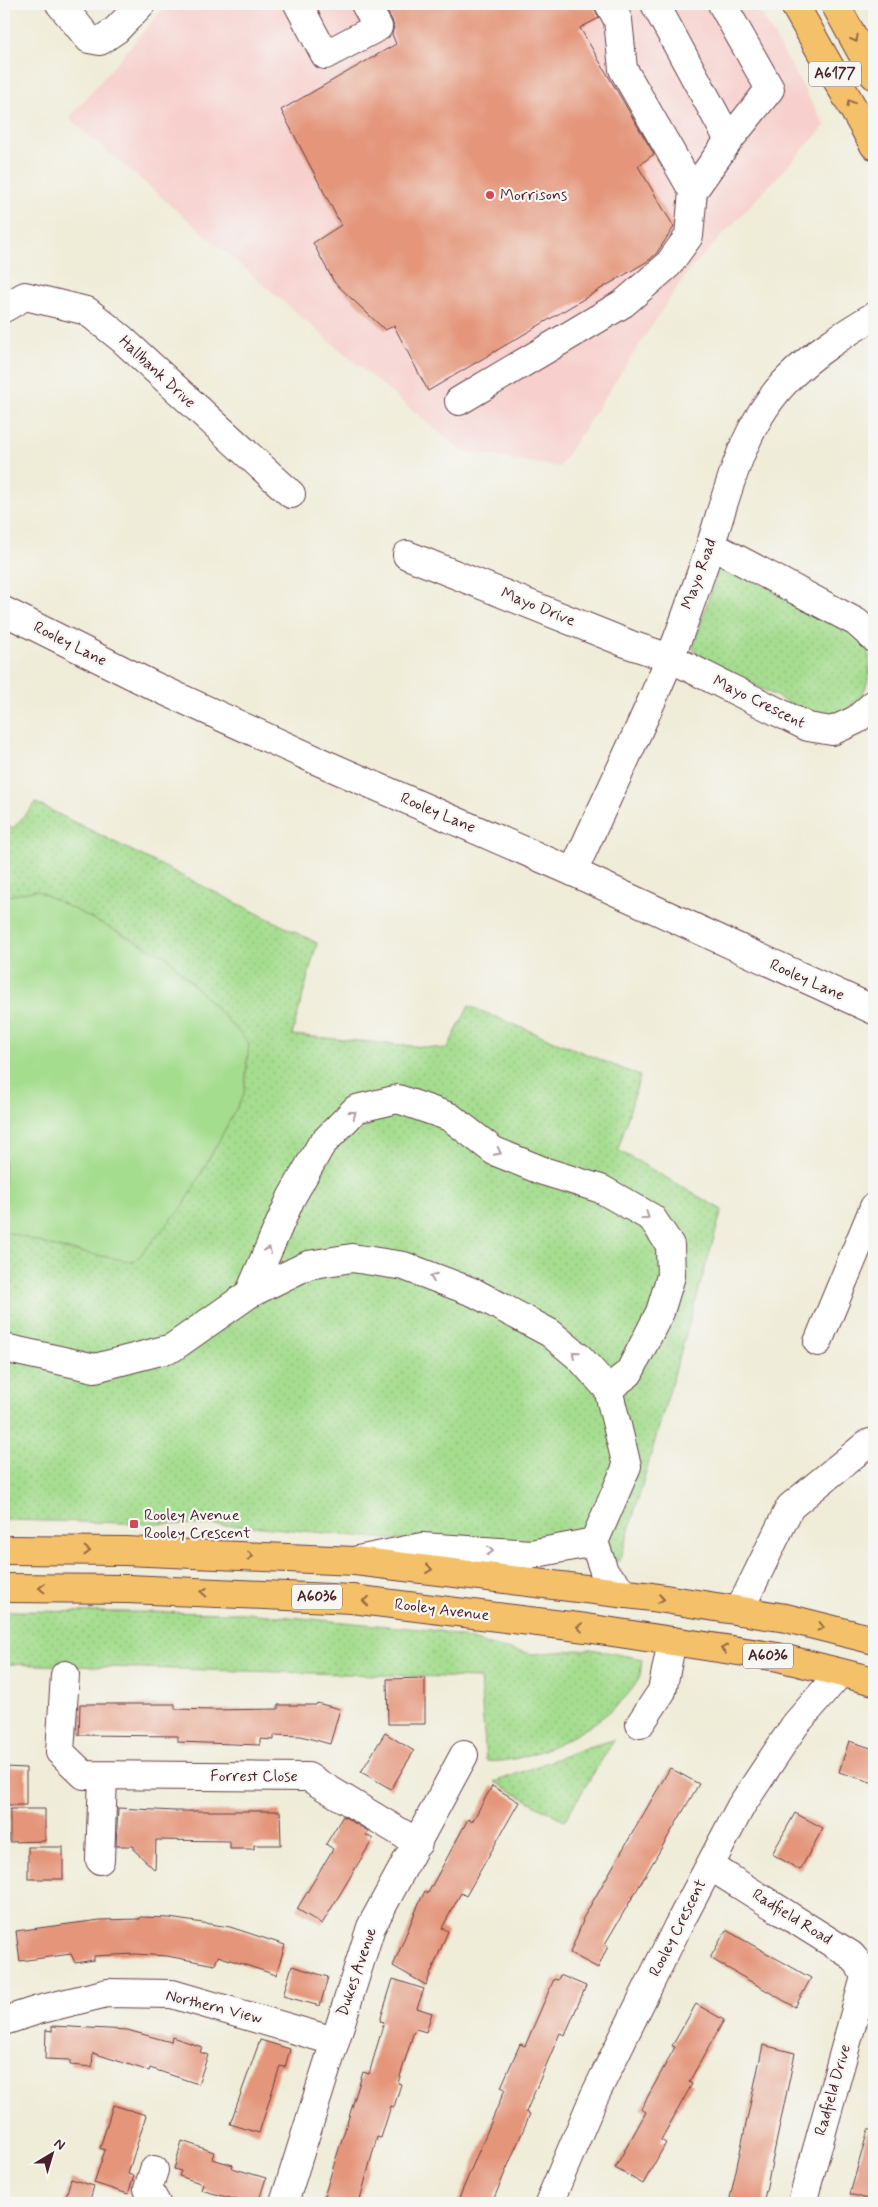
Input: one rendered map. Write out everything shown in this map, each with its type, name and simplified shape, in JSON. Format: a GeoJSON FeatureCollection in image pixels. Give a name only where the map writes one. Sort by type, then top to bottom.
{"type":"FeatureCollection","features":[{"type":"Feature","properties":{"kind":"main road","name":"A6177"},"geometry":{"type":"LineString","coordinates":[[794,4],[874,145]]}},
{"type":"Feature","properties":{"kind":"main road","name":"A6177"},"geometry":{"type":"LineString","coordinates":[[836,4],[874,74]]}},
{"type":"Feature","properties":{"kind":"main road","name":"A6036"},"geometry":{"type":"LineString","coordinates":[[4,1550],[125,1551],[355,1561],[626,1594],[786,1618],[874,1640]]}},
{"type":"Feature","properties":{"kind":"main road","name":"Rooley Avenue"},"geometry":{"type":"LineString","coordinates":[[4,1588],[128,1589],[352,1599],[586,1628],[778,1657],[874,1681]]}},
{"type":"Feature","properties":{"kind":"street"},"geometry":{"type":"LineString","coordinates":[[60,4],[89,39],[100,41],[116,30],[141,4]]}},
{"type":"Feature","properties":{"kind":"street"},"geometry":{"type":"LineString","coordinates":[[298,4],[325,55],[378,27],[366,4]]}},
{"type":"Feature","properties":{"kind":"street"},"geometry":{"type":"LineString","coordinates":[[610,4],[618,20],[623,69],[693,191]]}},
{"type":"Feature","properties":{"kind":"street"},"geometry":{"type":"LineString","coordinates":[[655,4],[729,140]]}},
{"type":"Feature","properties":{"kind":"street"},"geometry":{"type":"LineString","coordinates":[[459,401],[624,303],[660,271],[685,244],[689,236],[693,191],[729,140],[770,89],[722,4]]}},
{"type":"Feature","properties":{"kind":"street","name":"Hallbank Drive"},"geometry":{"type":"LineString","coordinates":[[4,308],[25,296],[87,311],[122,339],[291,494]]}},
{"type":"Feature","properties":{"kind":"street","name":"Mayo Road"},"geometry":{"type":"LineString","coordinates":[[573,872],[670,658],[710,545],[730,480],[748,439],[766,407],[788,379],[837,338],[874,316]]}},
{"type":"Feature","properties":{"kind":"street"},"geometry":{"type":"LineString","coordinates":[[710,545],[856,622],[874,638]]}},
{"type":"Feature","properties":{"kind":"street","name":"Mayo Drive"},"geometry":{"type":"LineString","coordinates":[[407,555],[631,645],[670,658]]}},
{"type":"Feature","properties":{"kind":"street","name":"Rooley Lane"},"geometry":{"type":"LineString","coordinates":[[4,611],[154,686],[318,762],[573,872],[874,1010]]}},
{"type":"Feature","properties":{"kind":"street","name":"Mayo Crescent"},"geometry":{"type":"LineString","coordinates":[[670,658],[808,727],[832,731],[856,720],[874,704]]}},
{"type":"Feature","properties":{"kind":"street"},"geometry":{"type":"LineString","coordinates":[[249,1294],[291,1198],[321,1145],[356,1109],[398,1099],[450,1117],[494,1152],[600,1190],[652,1218],[670,1245],[672,1276],[660,1312],[629,1373],[608,1390]]}},
{"type":"Feature","properties":{"kind":"street"},"geometry":{"type":"LineString","coordinates":[[818,1342],[874,1207]]}},
{"type":"Feature","properties":{"kind":"street"},"geometry":{"type":"LineString","coordinates":[[4,1348],[95,1368],[172,1348],[249,1294],[308,1265],[352,1258],[404,1266],[476,1293],[550,1333],[580,1358],[608,1390],[627,1466],[594,1542],[605,1574],[626,1594]]}},
{"type":"Feature","properties":{"kind":"street"},"geometry":{"type":"LineString","coordinates":[[739,1611],[790,1507],[867,1444],[874,1442]]}},
{"type":"Feature","properties":{"kind":"street"},"geometry":{"type":"LineString","coordinates":[[355,1561],[422,1547],[531,1554],[594,1542]]}},
{"type":"Feature","properties":{"kind":"street"},"geometry":{"type":"LineString","coordinates":[[640,1724],[662,1691],[672,1641]]}},
{"type":"Feature","properties":{"kind":"street","name":"Rooley Crescent"},"geometry":{"type":"LineString","coordinates":[[549,2203],[594,2097],[678,1926],[742,1806],[795,1726],[840,1673]]}},
{"type":"Feature","properties":{"kind":"street","name":"Forrest Close"},"geometry":{"type":"LineString","coordinates":[[65,1675],[60,1752],[84,1775],[308,1777],[418,1842]]}},
{"type":"Feature","properties":{"kind":"street","name":"Dukes Avenue"},"geometry":{"type":"LineString","coordinates":[[284,2203],[371,1927],[464,1755]]}},
{"type":"Feature","properties":{"kind":"street"},"geometry":{"type":"LineString","coordinates":[[100,1860],[103,1776]]}},
{"type":"Feature","properties":{"kind":"street","name":"Radfield Road"},"geometry":{"type":"LineString","coordinates":[[710,1866],[851,1955],[859,1964],[865,1977]]}},
{"type":"Feature","properties":{"kind":"street","name":"Radfield Drive"},"geometry":{"type":"LineString","coordinates":[[802,2203],[865,1977]]}},
{"type":"Feature","properties":{"kind":"street","name":"Northern View"},"geometry":{"type":"LineString","coordinates":[[4,2022],[38,2010],[107,1993],[172,1994],[334,2041]]}},
{"type":"Feature","properties":{"kind":"street"},"geometry":{"type":"LineString","coordinates":[[154,2170],[148,2189],[156,2203]]}},
{"type":"Feature","properties":{"kind":"shaded area"},"geometry":{"type":"Polygon","coordinates":[[[167,4],[756,4],[825,126],[686,274],[559,467],[461,451],[328,340],[69,118],[167,4]]]}},
{"type":"Feature","properties":{"kind":"green space"},"geometry":{"type":"Polygon","coordinates":[[[727,567],[865,639],[870,668],[864,692],[857,702],[835,716],[820,719],[699,656],[693,648],[718,569],[727,567]]]}},
{"type":"Feature","properties":{"kind":"green space"},"geometry":{"type":"Polygon","coordinates":[[[36,803],[317,943],[292,1035],[447,1049],[469,1006],[640,1076],[618,1150],[722,1210],[620,1561],[251,1526],[4,1520],[4,824],[13,828],[36,803]]]}},
{"type":"Feature","properties":{"kind":"green space"},"geometry":{"type":"Polygon","coordinates":[[[36,890],[167,957],[249,1043],[244,1094],[184,1205],[134,1262],[58,1248],[4,1231],[4,897],[36,890]]]}},
{"type":"Feature","properties":{"kind":"green space"},"geometry":{"type":"Polygon","coordinates":[[[4,1611],[246,1613],[440,1631],[496,1647],[533,1654],[591,1649],[642,1659],[641,1671],[639,1678],[628,1694],[613,1709],[572,1737],[526,1756],[504,1761],[486,1761],[480,1678],[4,1664],[4,1611]]]}},
{"type":"Feature","properties":{"kind":"green space"},"geometry":{"type":"Polygon","coordinates":[[[614,1740],[564,1821],[495,1782],[588,1747],[614,1740]]]}},
{"type":"Feature","properties":{"kind":"building","name":"Morrisons"},"geometry":{"type":"Polygon","coordinates":[[[397,4],[593,4],[599,18],[580,28],[654,154],[638,166],[674,227],[656,254],[648,261],[428,391],[394,326],[385,330],[334,282],[313,243],[341,225],[281,110],[396,44],[392,34],[394,27],[392,20],[386,10],[397,4]]]}},
{"type":"Feature","properties":{"kind":"building"},"geometry":{"type":"Polygon","coordinates":[[[425,1678],[425,1724],[388,1724],[387,1679],[425,1678]]]}},
{"type":"Feature","properties":{"kind":"building"},"geometry":{"type":"Polygon","coordinates":[[[317,1703],[340,1709],[330,1744],[301,1736],[274,1735],[274,1740],[260,1739],[260,1745],[178,1742],[178,1736],[79,1735],[80,1704],[175,1704],[175,1709],[212,1710],[278,1709],[278,1705],[316,1705],[317,1703]]]}},
{"type":"Feature","properties":{"kind":"building"},"geometry":{"type":"Polygon","coordinates":[[[385,1733],[414,1751],[391,1789],[361,1772],[385,1733]]]}},
{"type":"Feature","properties":{"kind":"building"},"geometry":{"type":"Polygon","coordinates":[[[849,1741],[874,1749],[874,1783],[839,1772],[849,1741]]]}},
{"type":"Feature","properties":{"kind":"building"},"geometry":{"type":"Polygon","coordinates":[[[4,1767],[26,1768],[26,1805],[4,1805],[4,1767]]]}},
{"type":"Feature","properties":{"kind":"building"},"geometry":{"type":"Polygon","coordinates":[[[670,1768],[699,1784],[605,1944],[608,1946],[598,1968],[570,1953],[582,1920],[670,1768]]]}},
{"type":"Feature","properties":{"kind":"building"},"geometry":{"type":"Polygon","coordinates":[[[492,1786],[519,1802],[466,1896],[461,1893],[442,1928],[448,1931],[426,1985],[393,1966],[425,1891],[428,1893],[468,1819],[472,1822],[492,1786]]]}},
{"type":"Feature","properties":{"kind":"building"},"geometry":{"type":"Polygon","coordinates":[[[118,1808],[175,1811],[280,1811],[281,1845],[254,1845],[254,1849],[230,1849],[230,1841],[156,1840],[155,1870],[134,1850],[134,1846],[116,1846],[118,1808]]]}},
{"type":"Feature","properties":{"kind":"building"},"geometry":{"type":"Polygon","coordinates":[[[10,1809],[45,1809],[45,1841],[10,1842],[10,1809]]]}},
{"type":"Feature","properties":{"kind":"building"},"geometry":{"type":"Polygon","coordinates":[[[795,1813],[823,1828],[800,1870],[772,1854],[795,1813]]]}},
{"type":"Feature","properties":{"kind":"building"},"geometry":{"type":"Polygon","coordinates":[[[343,1816],[368,1831],[366,1835],[373,1839],[322,1924],[297,1909],[333,1849],[326,1844],[343,1816]]]}},
{"type":"Feature","properties":{"kind":"building"},"geometry":{"type":"Polygon","coordinates":[[[28,1847],[63,1847],[63,1879],[28,1879],[28,1847]]]}},
{"type":"Feature","properties":{"kind":"building"},"geometry":{"type":"Polygon","coordinates":[[[140,1917],[169,1918],[230,1927],[285,1945],[276,1975],[218,1956],[215,1965],[167,1956],[136,1954],[94,1956],[94,1960],[75,1963],[71,1954],[20,1961],[16,1931],[100,1920],[140,1919],[140,1917]]]}},
{"type":"Feature","properties":{"kind":"building"},"geometry":{"type":"Polygon","coordinates":[[[726,1930],[811,1978],[795,2007],[710,1958],[726,1930]]]}},
{"type":"Feature","properties":{"kind":"building"},"geometry":{"type":"Polygon","coordinates":[[[292,1966],[328,1977],[320,2006],[283,1996],[292,1966]]]}},
{"type":"Feature","properties":{"kind":"building"},"geometry":{"type":"Polygon","coordinates":[[[560,1975],[586,1986],[565,2035],[560,2033],[526,2112],[530,2114],[492,2203],[457,2203],[505,2089],[501,2087],[520,2044],[525,2046],[554,1979],[558,1980],[560,1975]]]}},
{"type":"Feature","properties":{"kind":"building"},"geometry":{"type":"Polygon","coordinates":[[[393,1979],[424,1989],[417,2008],[432,2013],[426,2032],[416,2029],[414,2031],[398,2083],[401,2084],[394,2107],[391,2106],[381,2138],[377,2137],[359,2203],[322,2203],[363,2072],[369,2074],[384,2022],[380,2021],[393,1979]]]}},
{"type":"Feature","properties":{"kind":"building"},"geometry":{"type":"Polygon","coordinates":[[[696,2004],[724,2020],[689,2082],[692,2084],[661,2140],[666,2143],[643,2184],[615,2168],[646,2112],[641,2109],[675,2047],[672,2046],[696,2004]]]}},
{"type":"Feature","properties":{"kind":"building"},"geometry":{"type":"Polygon","coordinates":[[[52,2026],[127,2030],[171,2042],[172,2037],[202,2047],[200,2052],[208,2055],[198,2084],[150,2068],[149,2071],[93,2053],[92,2067],[70,2065],[70,2060],[45,2059],[46,2030],[52,2031],[52,2026]]]}},
{"type":"Feature","properties":{"kind":"building"},"geometry":{"type":"Polygon","coordinates":[[[260,2040],[290,2049],[285,2067],[280,2066],[259,2133],[230,2124],[260,2040]]]}},
{"type":"Feature","properties":{"kind":"building"},"geometry":{"type":"Polygon","coordinates":[[[763,2045],[795,2053],[767,2186],[763,2203],[729,2203],[763,2045]]]}},
{"type":"Feature","properties":{"kind":"building"},"geometry":{"type":"Polygon","coordinates":[[[113,2105],[146,2115],[128,2174],[134,2176],[128,2194],[94,2183],[105,2150],[100,2148],[113,2105]]]}},
{"type":"Feature","properties":{"kind":"building"},"geometry":{"type":"Polygon","coordinates":[[[868,2130],[874,2130],[874,2201],[850,2194],[868,2130]]]}},
{"type":"Feature","properties":{"kind":"building"},"geometry":{"type":"Polygon","coordinates":[[[182,2141],[214,2152],[212,2159],[233,2165],[232,2168],[266,2178],[258,2203],[248,2203],[201,2190],[203,2184],[179,2176],[181,2171],[174,2169],[182,2141]]]}},
{"type":"Feature","properties":{"kind":"building"},"geometry":{"type":"Polygon","coordinates":[[[71,2179],[94,2186],[89,2203],[64,2203],[71,2179]]]}},
{"type":"Feature","properties":{"kind":"place","name":"Morrisons"},"geometry":{"type":"Point","coordinates":[490,195]}},
{"type":"Feature","properties":{"kind":"place","name":"Rooley Avenue Rooley Crescent"},"geometry":{"type":"Point","coordinates":[134,1524]}}]}
